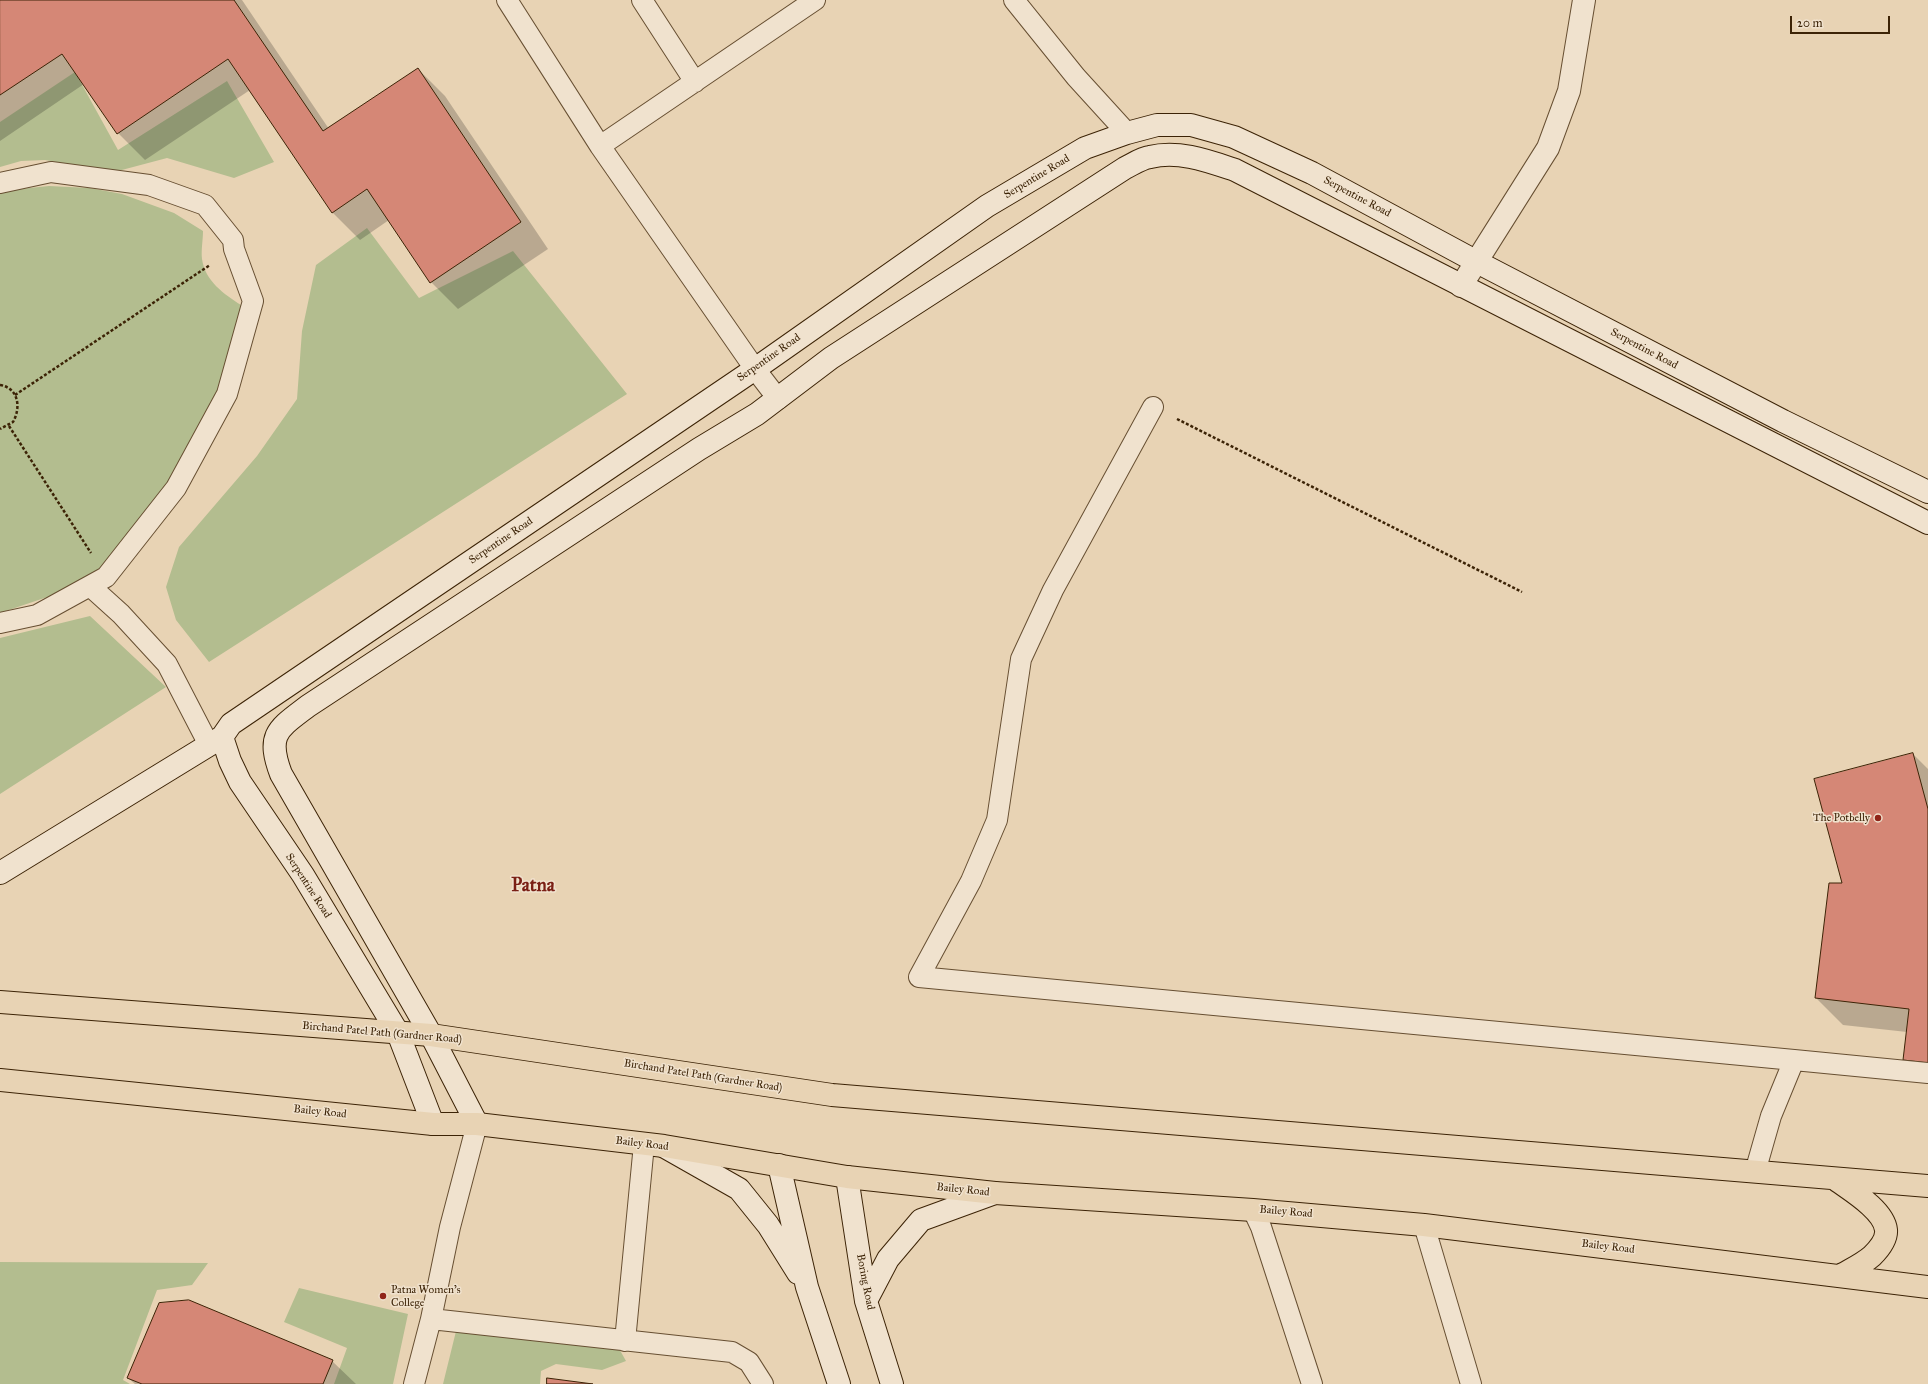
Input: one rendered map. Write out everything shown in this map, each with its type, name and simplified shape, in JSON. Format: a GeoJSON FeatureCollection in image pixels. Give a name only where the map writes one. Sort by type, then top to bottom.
{"type":"FeatureCollection","features":[{"type":"Feature","properties":{"kind":"highway","name":"Birchand Patel Path (Gardner Road)"},"geometry":{"type":"LineString","coordinates":[[0,1002],[431,1035],[832,1095],[1928,1186]]}},
{"type":"Feature","properties":{"kind":"highway","name":"Bailey Road"},"geometry":{"type":"LineString","coordinates":[[0,1080],[433,1124],[477,1124],[654,1145],[847,1177],[994,1193],[1253,1210],[1424,1224],[1928,1287]]}},
{"type":"Feature","properties":{"kind":"highway"},"geometry":{"type":"LineString","coordinates":[[1835,1179],[1866,1201],[1881,1218],[1886,1230],[1884,1241],[1871,1258],[1840,1276]]}},
{"type":"Feature","properties":{"kind":"street"},"geometry":{"type":"LineString","coordinates":[[1461,286],[1548,148],[1569,91],[1584,0]]}},
{"type":"Feature","properties":{"kind":"street","name":"Serpentine Road"},"geometry":{"type":"LineString","coordinates":[[0,873],[216,741],[231,724],[755,368],[987,206],[1085,148],[1127,133],[1157,125],[1191,125],[1234,137],[1312,173],[1477,262],[1784,422],[1928,492]]}},
{"type":"Feature","properties":{"kind":"street"},"geometry":{"type":"LineString","coordinates":[[1171,154],[1173,125]]}},
{"type":"Feature","properties":{"kind":"street"},"geometry":{"type":"LineString","coordinates":[[477,1124],[431,1035],[282,774],[275,756],[275,736],[284,725],[308,706],[699,449],[757,414],[831,358],[1125,168],[1149,157],[1171,154],[1205,160],[1235,170],[1928,523]]}},
{"type":"Feature","properties":{"kind":"street","name":"Serpentine Road"},"geometry":{"type":"LineString","coordinates":[[216,741],[230,761],[240,782],[303,875],[398,1033],[433,1124]]}},
{"type":"Feature","properties":{"kind":"street"},"geometry":{"type":"LineString","coordinates":[[654,1145],[738,1189],[768,1225],[807,1287]]}},
{"type":"Feature","properties":{"kind":"street"},"geometry":{"type":"LineString","coordinates":[[779,1165],[807,1287],[839,1384]]}},
{"type":"Feature","properties":{"kind":"street","name":"Boring Road"},"geometry":{"type":"LineString","coordinates":[[847,1177],[866,1301],[892,1384]]}},
{"type":"Feature","properties":{"kind":"street"},"geometry":{"type":"LineString","coordinates":[[866,1301],[888,1259],[921,1220],[994,1193]]}},
{"type":"Feature","properties":{"kind":"lane"},"geometry":{"type":"LineString","coordinates":[[507,0],[600,146],[755,368],[778,398]]}},
{"type":"Feature","properties":{"kind":"lane"},"geometry":{"type":"LineString","coordinates":[[642,0],[695,82]]}},
{"type":"Feature","properties":{"kind":"lane"},"geometry":{"type":"LineString","coordinates":[[600,146],[815,0]]}},
{"type":"Feature","properties":{"kind":"lane"},"geometry":{"type":"LineString","coordinates":[[1014,0],[1076,77],[1127,133]]}},
{"type":"Feature","properties":{"kind":"lane"},"geometry":{"type":"LineString","coordinates":[[0,183],[51,172],[149,185],[205,205],[232,240],[253,300],[227,394],[176,488],[98,582],[37,615],[0,623]]}},
{"type":"Feature","properties":{"kind":"lane"},"geometry":{"type":"LineString","coordinates":[[1153,407],[1053,590],[1021,659],[997,820],[971,881],[919,977],[1928,1073]]}},
{"type":"Feature","properties":{"kind":"lane"},"geometry":{"type":"LineString","coordinates":[[98,582],[121,614],[167,664],[216,741]]}},
{"type":"Feature","properties":{"kind":"lane"},"geometry":{"type":"LineString","coordinates":[[1755,1172],[1771,1116],[1794,1060]]}},
{"type":"Feature","properties":{"kind":"lane"},"geometry":{"type":"LineString","coordinates":[[414,1384],[431,1319],[450,1227],[477,1124]]}},
{"type":"Feature","properties":{"kind":"lane"},"geometry":{"type":"LineString","coordinates":[[625,1341],[654,1145]]}},
{"type":"Feature","properties":{"kind":"lane"},"geometry":{"type":"LineString","coordinates":[[1253,1210],[1261,1227],[1312,1384]]}},
{"type":"Feature","properties":{"kind":"lane"},"geometry":{"type":"LineString","coordinates":[[1424,1224],[1471,1384]]}},
{"type":"Feature","properties":{"kind":"lane"},"geometry":{"type":"LineString","coordinates":[[431,1319],[732,1352],[749,1362],[763,1384]]}},
{"type":"Feature","properties":{"kind":"path"},"geometry":{"type":"LineString","coordinates":[[15,395],[234,249]]}},
{"type":"Feature","properties":{"kind":"path"},"geometry":{"type":"LineString","coordinates":[[0,384],[8,388],[15,395],[18,406],[18,412],[13,422],[9,426],[0,429]]}},
{"type":"Feature","properties":{"kind":"path"},"geometry":{"type":"LineString","coordinates":[[1153,407],[1522,592]]}},
{"type":"Feature","properties":{"kind":"path"},"geometry":{"type":"LineString","coordinates":[[9,426],[98,582]]}},
{"type":"Feature","properties":{"kind":"green space"},"geometry":{"type":"Polygon","coordinates":[[[75,72],[118,150],[227,81],[274,162],[234,178],[167,158],[118,171],[45,160],[21,161],[0,167],[0,122],[75,72]]]}},
{"type":"Feature","properties":{"kind":"green space"},"geometry":{"type":"Polygon","coordinates":[[[49,186],[90,188],[122,194],[174,213],[203,231],[202,259],[207,274],[216,286],[241,305],[234,350],[219,401],[187,462],[106,567],[71,589],[0,613],[0,191],[49,186]]]}},
{"type":"Feature","properties":{"kind":"green space"},"geometry":{"type":"Polygon","coordinates":[[[367,228],[419,298],[513,251],[627,394],[209,662],[176,620],[166,587],[179,547],[257,456],[297,399],[302,331],[316,265],[367,228]]]}},
{"type":"Feature","properties":{"kind":"green space"},"geometry":{"type":"Polygon","coordinates":[[[90,616],[166,687],[0,794],[0,638],[90,616]]]}},
{"type":"Feature","properties":{"kind":"green space"},"geometry":{"type":"Polygon","coordinates":[[[0,1262],[208,1263],[192,1285],[157,1290],[123,1380],[130,1384],[0,1384],[0,1262]]]}},
{"type":"Feature","properties":{"kind":"green space"},"geometry":{"type":"Polygon","coordinates":[[[299,1288],[408,1314],[393,1384],[334,1384],[347,1348],[284,1322],[299,1288]]]}},
{"type":"Feature","properties":{"kind":"green space"},"geometry":{"type":"Polygon","coordinates":[[[459,1319],[617,1345],[626,1361],[602,1370],[556,1364],[541,1371],[540,1384],[443,1384],[459,1319]]]}},
{"type":"Feature","properties":{"kind":"building"},"geometry":{"type":"Polygon","coordinates":[[[0,0],[234,0],[323,131],[418,68],[521,222],[430,283],[367,189],[332,213],[228,59],[117,134],[62,54],[0,95],[0,0]]]}},
{"type":"Feature","properties":{"kind":"building"},"geometry":{"type":"Polygon","coordinates":[[[1913,753],[1928,809],[1928,1063],[1903,1060],[1909,1009],[1815,998],[1829,883],[1842,883],[1814,779],[1913,753]]]}},
{"type":"Feature","properties":{"kind":"building"},"geometry":{"type":"Polygon","coordinates":[[[189,1300],[333,1360],[323,1384],[142,1384],[127,1378],[159,1303],[189,1300]]]}},
{"type":"Feature","properties":{"kind":"building"},"geometry":{"type":"Polygon","coordinates":[[[547,1378],[593,1384],[547,1384],[547,1378]]]}},
{"type":"Feature","properties":{"kind":"place","name":"The Potbelly"},"geometry":{"type":"Point","coordinates":[1878,818]}},
{"type":"Feature","properties":{"kind":"place","name":"Patna Women's College"},"geometry":{"type":"Point","coordinates":[383,1296]}},
{"type":"Feature","properties":{"kind":"district","name":"Patna"},"geometry":{"type":"Point","coordinates":[533,886]}}]}
